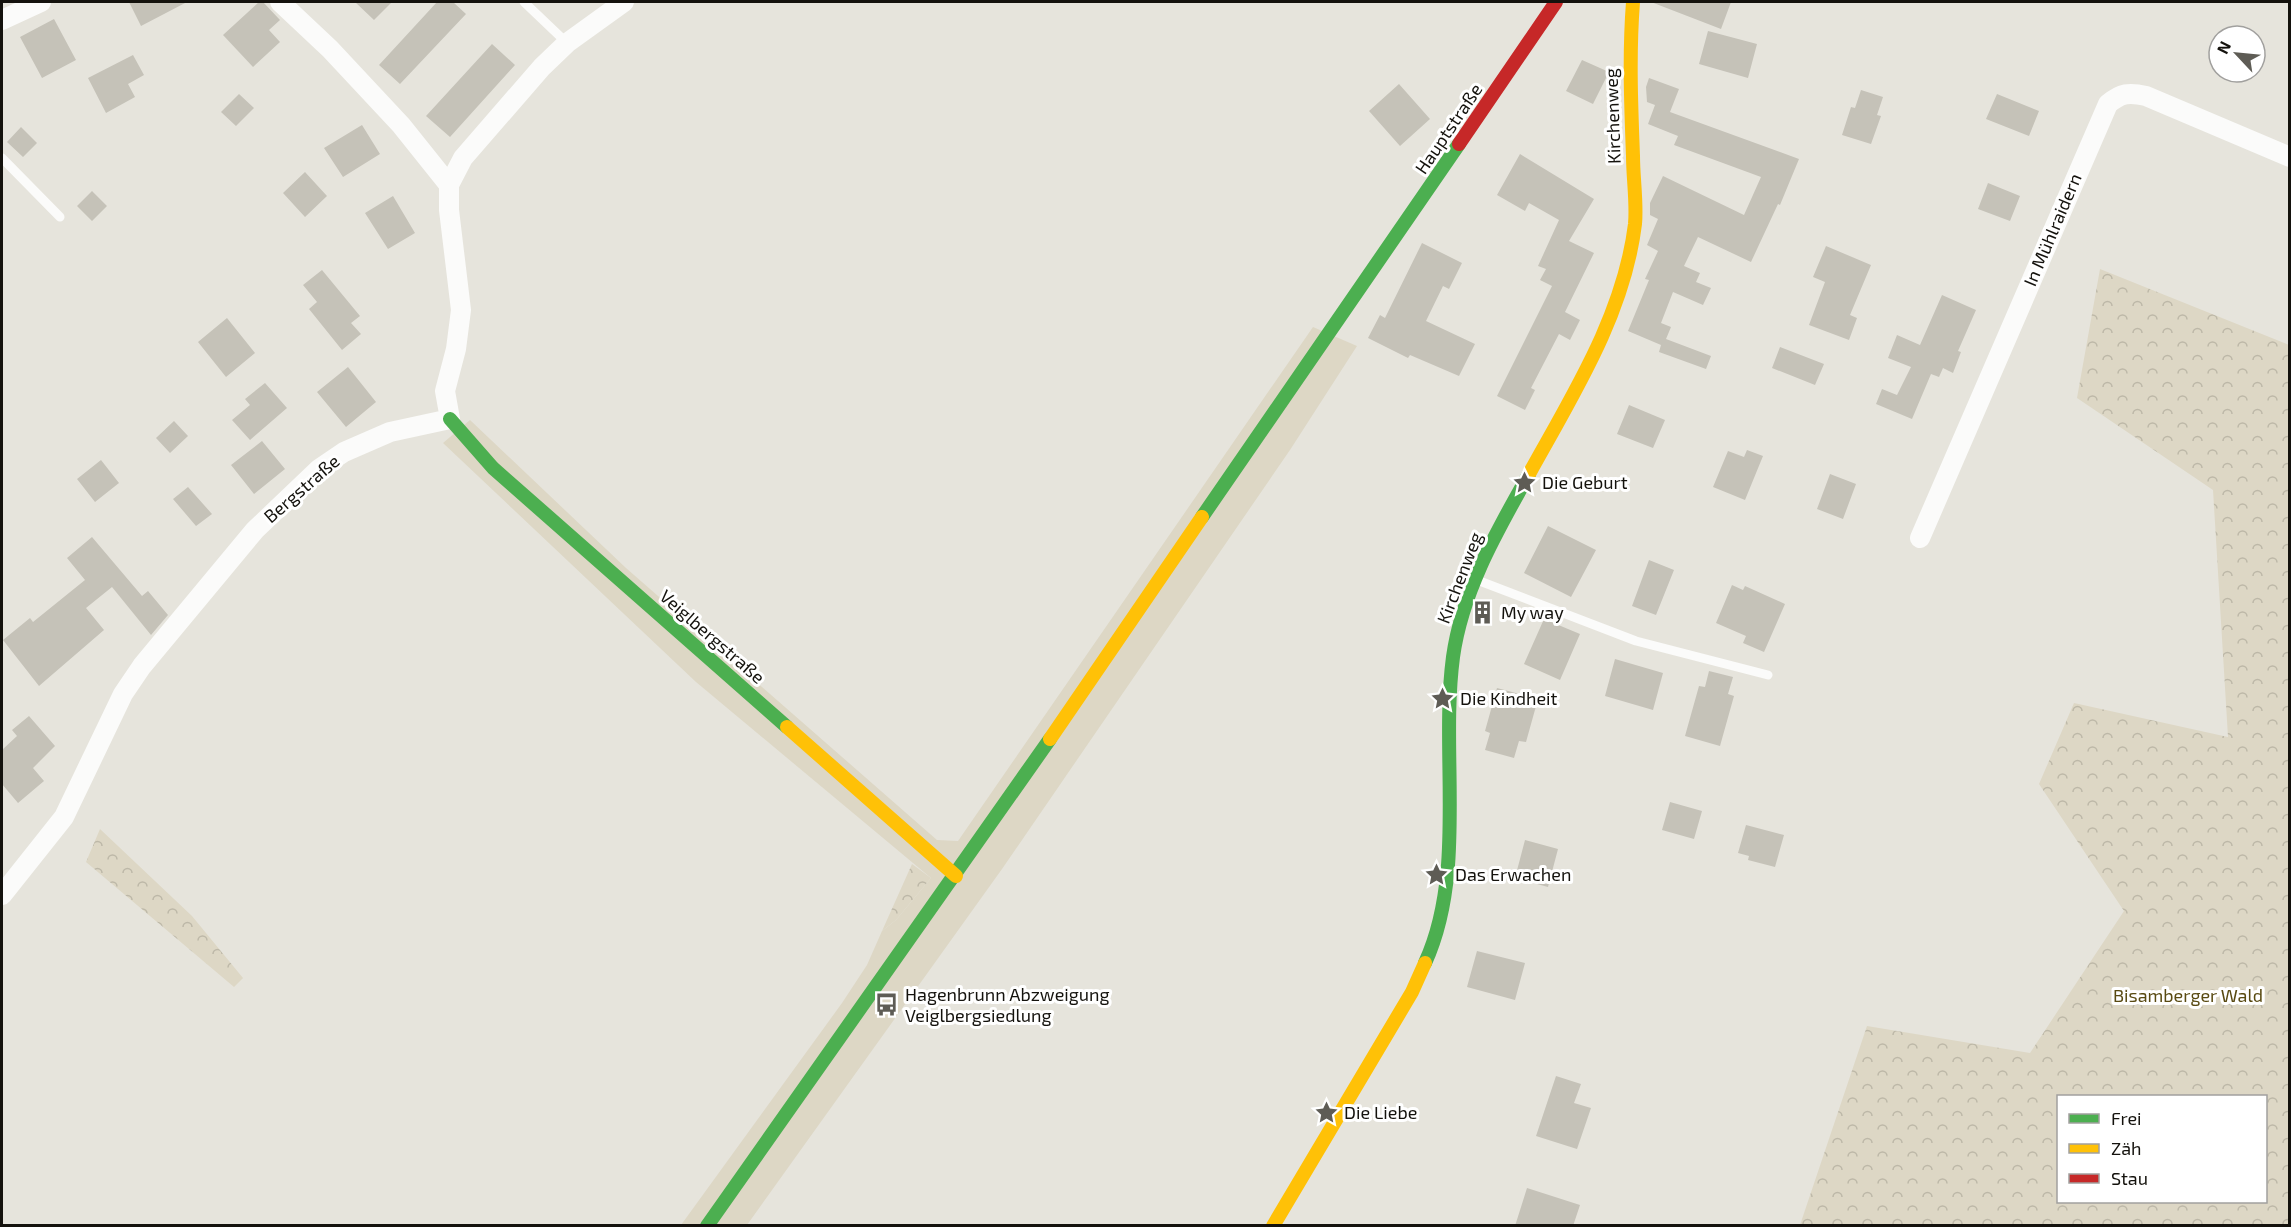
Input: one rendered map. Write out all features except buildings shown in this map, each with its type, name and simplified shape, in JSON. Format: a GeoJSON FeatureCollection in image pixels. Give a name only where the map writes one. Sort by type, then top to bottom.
{"type":"FeatureCollection","features":[{"type":"Feature","properties":{"kind":"street"},"geometry":{"type":"LineString","coordinates":[[2,20],[41,2]]}},
{"type":"Feature","properties":{"kind":"street"},"geometry":{"type":"LineString","coordinates":[[280,2],[330,49],[393,117],[449,185]]}},
{"type":"Feature","properties":{"kind":"street"},"geometry":{"type":"LineString","coordinates":[[450,419],[445,391],[456,349],[461,310],[449,210],[449,185],[463,158],[542,67],[567,43],[624,2]]}},
{"type":"Feature","properties":{"kind":"street","name":"Hauptstraße"},"geometry":{"type":"LineString","coordinates":[[707,1226],[956,876],[1556,2]]}},
{"type":"Feature","properties":{"kind":"street","name":"Kirchenweg"},"geometry":{"type":"LineString","coordinates":[[1273,1226],[1308,1162],[1413,992],[1428,957],[1446,897],[1449,698],[1458,625],[1494,536],[1599,338],[1622,281],[1632,246],[1635,223],[1629,52],[1633,2]]}},
{"type":"Feature","properties":{"kind":"street","name":"In Mühlraidern"},"geometry":{"type":"LineString","coordinates":[[1920,538],[2108,104],[2118,95],[2131,92],[2146,96],[2289,157]]}},
{"type":"Feature","properties":{"kind":"street","name":"Veiglbergstraße"},"geometry":{"type":"LineString","coordinates":[[450,419],[493,468],[956,876]]}},
{"type":"Feature","properties":{"kind":"street","name":"Bergstraße"},"geometry":{"type":"LineString","coordinates":[[4,887],[64,817],[123,694],[137,673],[255,530],[319,469],[344,452],[390,432],[450,419]]}},
{"type":"Feature","properties":{"kind":"lane"},"geometry":{"type":"LineString","coordinates":[[524,2],[567,43]]}},
{"type":"Feature","properties":{"kind":"lane"},"geometry":{"type":"LineString","coordinates":[[2,158],[60,217]]}},
{"type":"Feature","properties":{"kind":"lane"},"geometry":{"type":"LineString","coordinates":[[1475,579],[1636,641],[1768,675]]}},
{"type":"Feature","properties":{"kind":"green space","name":"Bisamberger Wald"},"geometry":{"type":"Polygon","coordinates":[[[2100,269],[2289,345],[2289,1225],[1800,1225],[1867,1026],[2030,1053],[2124,911],[2039,784],[2074,703],[2228,737],[2213,490],[2077,398],[2100,269]]]}},
{"type":"Feature","properties":{"kind":"green space"},"geometry":{"type":"Polygon","coordinates":[[[1313,327],[1357,346],[1290,450],[1002,869],[747,1225],[681,1225],[842,1003],[867,965],[882,931],[896,920],[931,878],[696,682],[443,443],[470,420],[626,568],[937,840],[958,841],[1313,327]]]}},
{"type":"Feature","properties":{"kind":"green space"},"geometry":{"type":"Polygon","coordinates":[[[100,829],[192,916],[243,978],[234,987],[86,862],[100,829]]]}},
{"type":"Feature","properties":{"kind":"green space"},"geometry":{"type":"Polygon","coordinates":[[[912,864],[931,878],[896,920],[882,931],[912,864]]]}},
{"type":"Feature","properties":{"kind":"traffic: fast"},"geometry":{"type":"LineString","coordinates":[[1202,517],[1459,144]]}},
{"type":"Feature","properties":{"kind":"traffic: fast"},"geometry":{"type":"LineString","coordinates":[[450,419],[493,468],[787,727]]}},
{"type":"Feature","properties":{"kind":"traffic: fast"},"geometry":{"type":"LineString","coordinates":[[1425,963],[1438,928],[1449,852],[1450,695],[1453,657],[1458,633],[1464,609],[1482,562],[1529,474]]}},
{"type":"Feature","properties":{"kind":"traffic: fast"},"geometry":{"type":"LineString","coordinates":[[707,1226],[1050,739]]}},
{"type":"Feature","properties":{"kind":"traffic: slow"},"geometry":{"type":"LineString","coordinates":[[1529,474],[1594,354],[1608,323],[1629,258],[1635,224],[1631,79],[1633,2]]}},
{"type":"Feature","properties":{"kind":"traffic: slow"},"geometry":{"type":"LineString","coordinates":[[1050,739],[1202,517]]}},
{"type":"Feature","properties":{"kind":"traffic: slow"},"geometry":{"type":"LineString","coordinates":[[787,727],[956,876]]}},
{"type":"Feature","properties":{"kind":"traffic: slow"},"geometry":{"type":"LineString","coordinates":[[1273,1226],[1412,992],[1425,963]]}},
{"type":"Feature","properties":{"kind":"traffic: jam"},"geometry":{"type":"LineString","coordinates":[[1459,144],[1556,2]]}},
{"type":"Feature","properties":{"kind":"place","name":"Die Geburt"},"geometry":{"type":"Point","coordinates":[1524,483]}},
{"type":"Feature","properties":{"kind":"place","name":"My way"},"geometry":{"type":"Point","coordinates":[1483,613]}},
{"type":"Feature","properties":{"kind":"place","name":"Die Kindheit"},"geometry":{"type":"Point","coordinates":[1442,699]}},
{"type":"Feature","properties":{"kind":"place","name":"Das Erwachen"},"geometry":{"type":"Point","coordinates":[1437,875]}},
{"type":"Feature","properties":{"kind":"place","name":"Hagenbrunn Abzweigung Veiglbergsiedlung"},"geometry":{"type":"Point","coordinates":[887,1005]}},
{"type":"Feature","properties":{"kind":"place","name":"Die Liebe"},"geometry":{"type":"Point","coordinates":[1326,1113]}}]}
